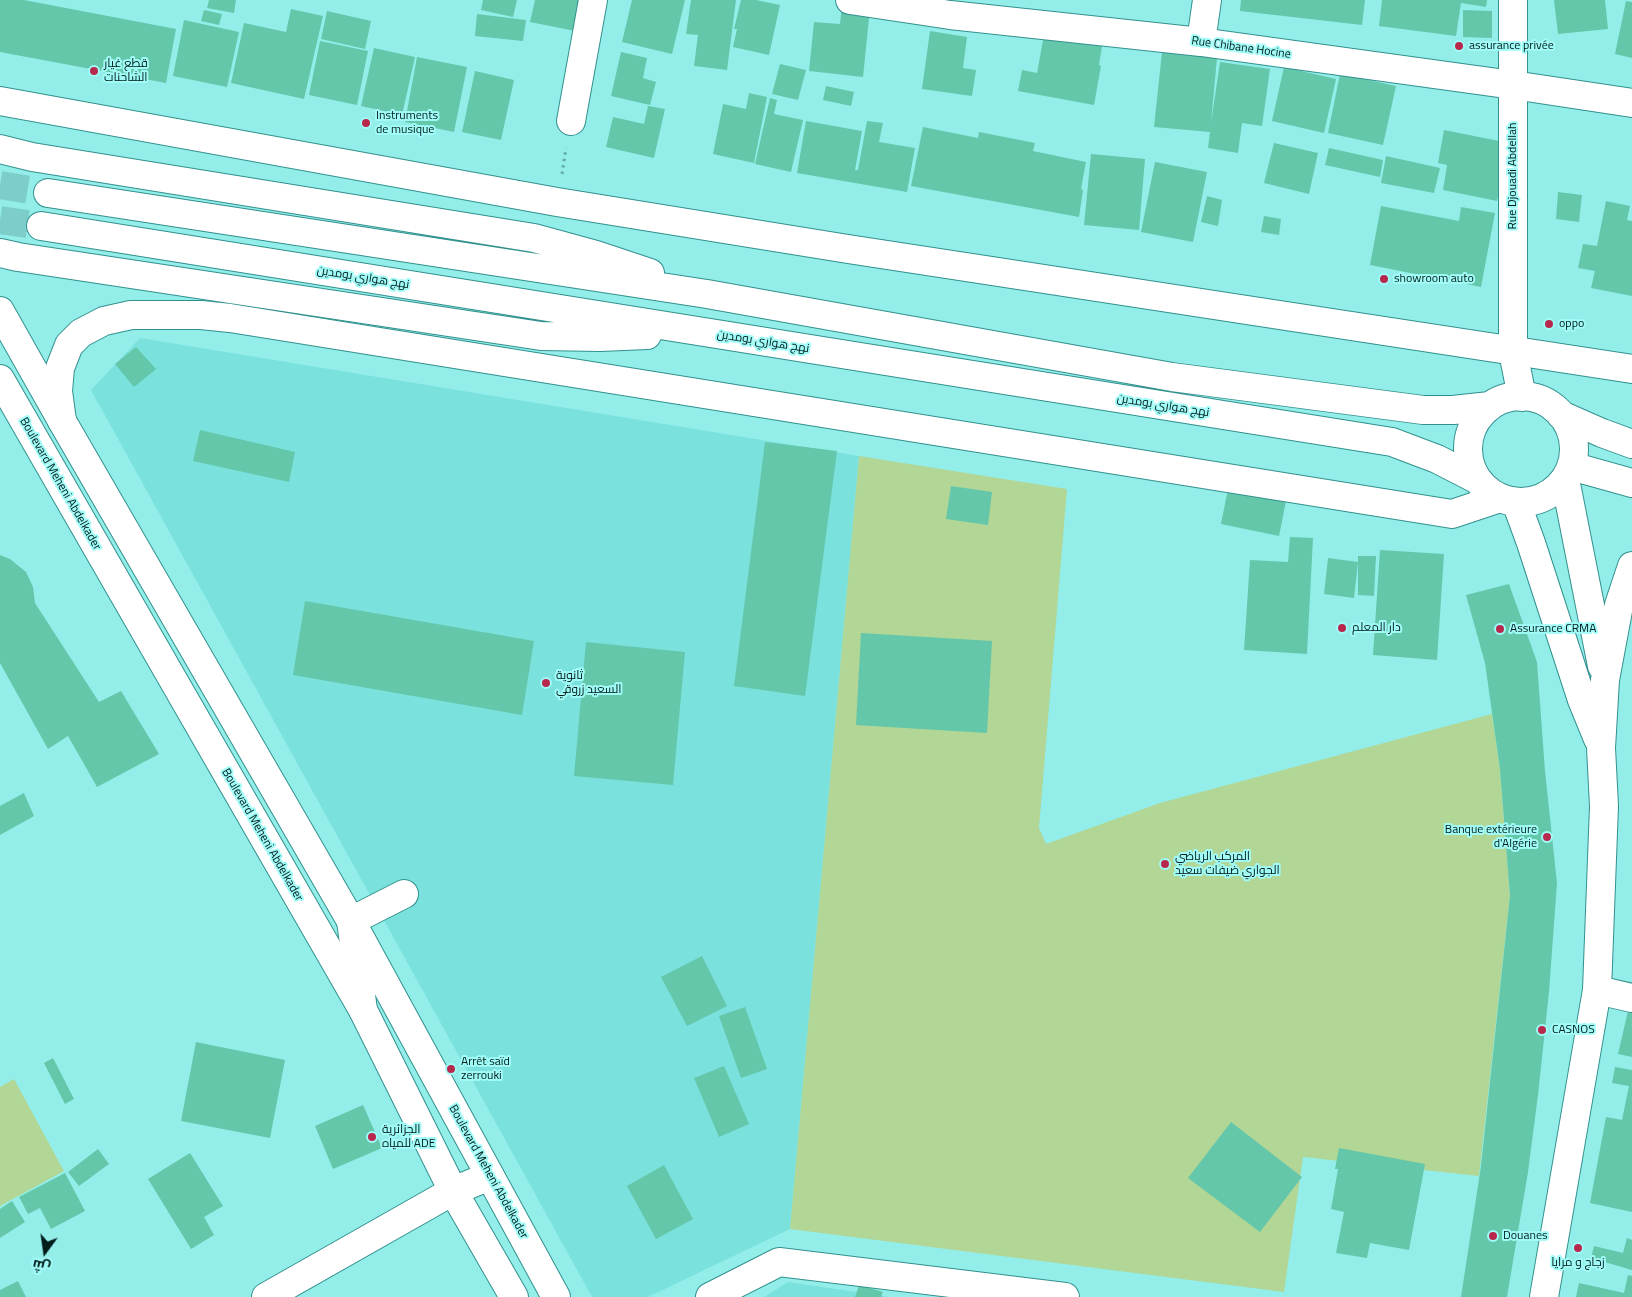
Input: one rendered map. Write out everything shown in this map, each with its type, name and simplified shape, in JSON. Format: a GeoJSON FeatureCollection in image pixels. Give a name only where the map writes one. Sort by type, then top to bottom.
{"type":"FeatureCollection","features":[{"type":"Feature","properties":{"kind":"main road"},"geometry":{"type":"LineString","coordinates":[[571,121],[593,0]]}},
{"type":"Feature","properties":{"kind":"main road","name":"Rue Chibane Hocine"},"geometry":{"type":"LineString","coordinates":[[850,0],[951,7],[1632,103]]}},
{"type":"Feature","properties":{"kind":"main road"},"geometry":{"type":"LineString","coordinates":[[1201,42],[1206,0]]}},
{"type":"Feature","properties":{"kind":"main road","name":"Rue Djouadi Abdellah"},"geometry":{"type":"LineString","coordinates":[[1513,0],[1514,352],[1522,397]]}},
{"type":"Feature","properties":{"kind":"main road"},"geometry":{"type":"LineString","coordinates":[[0,101],[557,202],[848,249],[1632,369]]}},
{"type":"Feature","properties":{"kind":"main road"},"geometry":{"type":"LineString","coordinates":[[0,149],[32,157],[534,238],[596,255],[707,294]]}},
{"type":"Feature","properties":{"kind":"main road"},"geometry":{"type":"LineString","coordinates":[[48,193],[707,294],[1172,377],[1423,410],[1453,410],[1490,406],[1505,399],[1522,397],[1536,399],[1550,405],[1561,415],[1568,426],[1574,453],[1568,473],[1555,489],[1544,497],[1530,501],[1508,500],[1452,514],[230,318],[201,315],[131,315],[104,321],[81,332],[69,345],[60,368],[58,391],[62,422]]}},
{"type":"Feature","properties":{"kind":"main road","name":"نهج هواري بومدين"},"geometry":{"type":"LineString","coordinates":[[41,226],[1392,442],[1437,459],[1478,480]]}},
{"type":"Feature","properties":{"kind":"main road"},"geometry":{"type":"LineString","coordinates":[[0,253],[18,258],[541,336],[600,337],[701,332]]}},
{"type":"Feature","properties":{"kind":"main road","name":"Boulevard Meheni Abdelkader"},"geometry":{"type":"LineString","coordinates":[[0,311],[62,422],[351,921],[556,1297]]}},
{"type":"Feature","properties":{"kind":"main road","name":"Boulevard Meheni Abdelkader"},"geometry":{"type":"LineString","coordinates":[[0,379],[363,1010],[453,1190],[514,1297]]}},
{"type":"Feature","properties":{"kind":"main road"},"geometry":{"type":"LineString","coordinates":[[1490,406],[1478,418],[1470,433],[1468,449],[1470,466],[1484,488],[1508,500],[1531,543],[1582,700],[1601,748]]}},
{"type":"Feature","properties":{"kind":"main road"},"geometry":{"type":"LineString","coordinates":[[1561,415],[1632,444]]}},
{"type":"Feature","properties":{"kind":"main road"},"geometry":{"type":"LineString","coordinates":[[1568,473],[1632,483]]}},
{"type":"Feature","properties":{"kind":"main road"},"geometry":{"type":"LineString","coordinates":[[1568,473],[1605,680]]}},
{"type":"Feature","properties":{"kind":"main road"},"geometry":{"type":"LineString","coordinates":[[1544,1297],[1597,990],[1604,806],[1601,748],[1605,680],[1619,605],[1632,566]]}},
{"type":"Feature","properties":{"kind":"main road"},"geometry":{"type":"LineString","coordinates":[[363,1010],[351,921],[404,894]]}},
{"type":"Feature","properties":{"kind":"main road"},"geometry":{"type":"LineString","coordinates":[[1597,990],[1632,998]]}},
{"type":"Feature","properties":{"kind":"main road"},"geometry":{"type":"LineString","coordinates":[[266,1297],[453,1190],[490,1176]]}},
{"type":"Feature","properties":{"kind":"main road"},"geometry":{"type":"LineString","coordinates":[[710,1297],[779,1262],[986,1292],[1065,1297]]}},
{"type":"Feature","properties":{"kind":"path"},"geometry":{"type":"LineString","coordinates":[[557,202],[571,121]]}},
{"type":"Feature","properties":{"kind":"shaded area","name":"ثانوية السعيد زروقي"},"geometry":{"type":"Polygon","coordinates":[[[140,338],[859,456],[790,1229],[648,1297],[592,1297],[91,390],[140,338]]]}},
{"type":"Feature","properties":{"kind":"shaded area"},"geometry":{"type":"Polygon","coordinates":[[[788,1282],[890,1297],[764,1297],[788,1282]]]}},
{"type":"Feature","properties":{"kind":"green space","name":"المركب الرياضي الجواري ضيفات سعيد"},"geometry":{"type":"Polygon","coordinates":[[[859,456],[1067,489],[1039,828],[1046,844],[1160,803],[1492,714],[1500,769],[1510,896],[1479,1176],[1303,1157],[1284,1292],[790,1229],[859,456]]]}},
{"type":"Feature","properties":{"kind":"green space"},"geometry":{"type":"Polygon","coordinates":[[[14,1079],[64,1171],[0,1206],[0,1087],[14,1079]]]}},
{"type":"Feature","properties":{"kind":"building"},"geometry":{"type":"Polygon","coordinates":[[[0,0],[24,0],[176,29],[166,83],[0,52],[0,0]]]}},
{"type":"Feature","properties":{"kind":"building"},"geometry":{"type":"Polygon","coordinates":[[[209,0],[236,0],[234,13],[207,8],[209,0]]]}},
{"type":"Feature","properties":{"kind":"building"},"geometry":{"type":"Polygon","coordinates":[[[483,0],[517,0],[513,17],[481,10],[483,0]]]}},
{"type":"Feature","properties":{"kind":"building"},"geometry":{"type":"Polygon","coordinates":[[[535,0],[581,0],[575,31],[530,22],[535,0]]]}},
{"type":"Feature","properties":{"kind":"building"},"geometry":{"type":"Polygon","coordinates":[[[632,0],[685,0],[672,54],[622,42],[632,0]]]}},
{"type":"Feature","properties":{"kind":"building"},"geometry":{"type":"Polygon","coordinates":[[[691,0],[736,0],[727,70],[694,66],[698,35],[686,34],[691,0]]]}},
{"type":"Feature","properties":{"kind":"building"},"geometry":{"type":"Polygon","coordinates":[[[741,0],[756,0],[780,5],[769,55],[733,47],[737,29],[734,29],[741,0]]]}},
{"type":"Feature","properties":{"kind":"building"},"geometry":{"type":"Polygon","coordinates":[[[1241,0],[1365,0],[1362,25],[1240,11],[1241,0]]]}},
{"type":"Feature","properties":{"kind":"building"},"geometry":{"type":"Polygon","coordinates":[[[1382,0],[1487,0],[1486,7],[1461,3],[1456,36],[1379,26],[1382,0]]]}},
{"type":"Feature","properties":{"kind":"building"},"geometry":{"type":"Polygon","coordinates":[[[1554,0],[1605,0],[1608,29],[1558,34],[1554,0]]]}},
{"type":"Feature","properties":{"kind":"building"},"geometry":{"type":"Polygon","coordinates":[[[1626,1],[1632,2],[1632,58],[1615,54],[1626,1]]]}},
{"type":"Feature","properties":{"kind":"building"},"geometry":{"type":"Polygon","coordinates":[[[842,6],[870,9],[863,77],[809,71],[814,22],[840,24],[842,6]]]}},
{"type":"Feature","properties":{"kind":"building"},"geometry":{"type":"Polygon","coordinates":[[[291,9],[323,16],[304,99],[231,83],[244,23],[286,32],[291,9]]]}},
{"type":"Feature","properties":{"kind":"building"},"geometry":{"type":"Polygon","coordinates":[[[204,10],[222,14],[219,25],[201,21],[204,10]]]}},
{"type":"Feature","properties":{"kind":"building"},"geometry":{"type":"Polygon","coordinates":[[[1463,10],[1492,11],[1492,38],[1463,37],[1463,10]]]}},
{"type":"Feature","properties":{"kind":"building"},"geometry":{"type":"Polygon","coordinates":[[[327,11],[371,21],[365,49],[321,39],[327,11]]]}},
{"type":"Feature","properties":{"kind":"building"},"geometry":{"type":"Polygon","coordinates":[[[477,14],[526,20],[523,41],[475,36],[477,14]]]}},
{"type":"Feature","properties":{"kind":"building"},"geometry":{"type":"Polygon","coordinates":[[[184,20],[239,32],[227,87],[173,76],[184,20]]]}},
{"type":"Feature","properties":{"kind":"building"},"geometry":{"type":"Polygon","coordinates":[[[930,31],[967,37],[963,68],[976,70],[972,96],[922,89],[930,31]]]}},
{"type":"Feature","properties":{"kind":"building"},"geometry":{"type":"Polygon","coordinates":[[[1044,35],[1102,46],[1099,65],[1101,66],[1094,105],[1018,91],[1022,70],[1037,73],[1044,35]]]}},
{"type":"Feature","properties":{"kind":"building"},"geometry":{"type":"Polygon","coordinates":[[[320,41],[368,51],[357,105],[309,95],[320,41]]]}},
{"type":"Feature","properties":{"kind":"building"},"geometry":{"type":"Polygon","coordinates":[[[374,48],[415,57],[402,115],[361,106],[374,48]]]}},
{"type":"Feature","properties":{"kind":"building"},"geometry":{"type":"Polygon","coordinates":[[[621,52],[647,58],[643,78],[656,82],[650,105],[611,96],[621,52]]]}},
{"type":"Feature","properties":{"kind":"building"},"geometry":{"type":"Polygon","coordinates":[[[1162,52],[1217,58],[1211,123],[1220,62],[1270,69],[1262,126],[1242,123],[1238,153],[1208,148],[1210,132],[1154,127],[1162,52]]]}},
{"type":"Feature","properties":{"kind":"building"},"geometry":{"type":"Polygon","coordinates":[[[417,57],[467,67],[454,132],[405,122],[417,57]]]}},
{"type":"Feature","properties":{"kind":"building"},"geometry":{"type":"Polygon","coordinates":[[[780,64],[806,70],[798,100],[772,94],[780,64]]]}},
{"type":"Feature","properties":{"kind":"building"},"geometry":{"type":"Polygon","coordinates":[[[1284,67],[1336,79],[1324,133],[1272,121],[1284,67]]]}},
{"type":"Feature","properties":{"kind":"building"},"geometry":{"type":"Polygon","coordinates":[[[475,71],[514,80],[501,140],[462,132],[475,71]]]}},
{"type":"Feature","properties":{"kind":"building"},"geometry":{"type":"Polygon","coordinates":[[[1340,74],[1396,86],[1383,145],[1328,133],[1340,74]]]}},
{"type":"Feature","properties":{"kind":"building"},"geometry":{"type":"Polygon","coordinates":[[[826,86],[854,92],[851,106],[823,100],[826,86]]]}},
{"type":"Feature","properties":{"kind":"building"},"geometry":{"type":"Polygon","coordinates":[[[749,93],[767,97],[754,163],[713,154],[723,104],[746,109],[749,93]]]}},
{"type":"Feature","properties":{"kind":"building"},"geometry":{"type":"Polygon","coordinates":[[[770,98],[777,100],[774,114],[803,120],[791,172],[755,164],[770,98]]]}},
{"type":"Feature","properties":{"kind":"building"},"geometry":{"type":"Polygon","coordinates":[[[648,106],[665,109],[654,158],[606,147],[613,117],[644,124],[648,106]]]}},
{"type":"Feature","properties":{"kind":"building"},"geometry":{"type":"Polygon","coordinates":[[[806,121],[862,131],[855,170],[858,170],[867,121],[883,123],[879,142],[915,148],[907,192],[797,173],[806,121]]]}},
{"type":"Feature","properties":{"kind":"building"},"geometry":{"type":"Polygon","coordinates":[[[923,127],[978,138],[979,132],[1035,143],[1033,151],[1086,162],[1081,189],[1083,190],[1079,217],[911,186],[923,127]]]}},
{"type":"Feature","properties":{"kind":"building"},"geometry":{"type":"Polygon","coordinates":[[[1444,130],[1509,143],[1497,201],[1443,190],[1447,165],[1438,163],[1444,130]]]}},
{"type":"Feature","properties":{"kind":"building"},"geometry":{"type":"Polygon","coordinates":[[[1274,143],[1318,153],[1309,194],[1264,183],[1274,143]]]}},
{"type":"Feature","properties":{"kind":"building"},"geometry":{"type":"Polygon","coordinates":[[[1329,148],[1383,160],[1380,177],[1325,165],[1329,148]]]}},
{"type":"Feature","properties":{"kind":"building"},"geometry":{"type":"Polygon","coordinates":[[[1091,154],[1145,159],[1139,230],[1084,225],[1091,154]]]}},
{"type":"Feature","properties":{"kind":"building"},"geometry":{"type":"Polygon","coordinates":[[[1386,156],[1440,168],[1434,193],[1381,183],[1386,156]]]}},
{"type":"Feature","properties":{"kind":"building"},"geometry":{"type":"Polygon","coordinates":[[[1155,162],[1207,172],[1193,242],[1141,232],[1155,162]]]}},
{"type":"Feature","properties":{"kind":"building"},"geometry":{"type":"Polygon","coordinates":[[[1558,192],[1582,195],[1579,222],[1556,219],[1558,192]]]}},
{"type":"Feature","properties":{"kind":"building"},"geometry":{"type":"Polygon","coordinates":[[[1207,196],[1222,200],[1218,226],[1201,222],[1207,196]]]}},
{"type":"Feature","properties":{"kind":"building"},"geometry":{"type":"Polygon","coordinates":[[[1606,201],[1630,206],[1627,220],[1632,221],[1632,296],[1591,288],[1595,271],[1578,268],[1583,244],[1597,246],[1606,201]]]}},
{"type":"Feature","properties":{"kind":"building"},"geometry":{"type":"Polygon","coordinates":[[[1381,206],[1459,221],[1461,207],[1495,213],[1481,287],[1370,265],[1381,206]]]}},
{"type":"Feature","properties":{"kind":"building"},"geometry":{"type":"Polygon","coordinates":[[[1264,216],[1281,219],[1279,235],[1261,232],[1264,216]]]}},
{"type":"Feature","properties":{"kind":"building"},"geometry":{"type":"Polygon","coordinates":[[[136,347],[156,369],[134,387],[115,364],[136,347]]]}},
{"type":"Feature","properties":{"kind":"building"},"geometry":{"type":"Polygon","coordinates":[[[200,430],[295,452],[289,482],[193,461],[200,430]]]}},
{"type":"Feature","properties":{"kind":"building"},"geometry":{"type":"Polygon","coordinates":[[[765,442],[837,451],[805,696],[734,686],[765,442]]]}},
{"type":"Feature","properties":{"kind":"building"},"geometry":{"type":"Polygon","coordinates":[[[951,486],[992,492],[988,525],[946,519],[951,486]]]}},
{"type":"Feature","properties":{"kind":"building"},"geometry":{"type":"Polygon","coordinates":[[[1228,489],[1286,501],[1279,536],[1221,524],[1228,489]]]}},
{"type":"Feature","properties":{"kind":"building"},"geometry":{"type":"Polygon","coordinates":[[[1290,537],[1313,538],[1307,654],[1244,650],[1250,560],[1288,562],[1290,537]]]}},
{"type":"Feature","properties":{"kind":"building"},"geometry":{"type":"Polygon","coordinates":[[[1380,550],[1444,554],[1437,660],[1373,655],[1380,550]]]}},
{"type":"Feature","properties":{"kind":"building"},"geometry":{"type":"Polygon","coordinates":[[[0,555],[10,559],[26,572],[33,587],[35,603],[99,702],[121,691],[159,754],[97,787],[68,736],[48,749],[0,663],[0,555]]]}},
{"type":"Feature","properties":{"kind":"building"},"geometry":{"type":"Polygon","coordinates":[[[1358,556],[1376,556],[1374,596],[1358,595],[1358,556]]]}},
{"type":"Feature","properties":{"kind":"building"},"geometry":{"type":"Polygon","coordinates":[[[1328,558],[1358,562],[1354,598],[1324,594],[1328,558]]]}},
{"type":"Feature","properties":{"kind":"building"},"geometry":{"type":"Polygon","coordinates":[[[1509,584],[1537,662],[1545,771],[1557,883],[1549,992],[1538,1095],[1528,1172],[1507,1297],[1461,1297],[1481,1166],[1510,896],[1500,769],[1485,663],[1466,595],[1509,584]]]}},
{"type":"Feature","properties":{"kind":"building"},"geometry":{"type":"Polygon","coordinates":[[[305,601],[534,641],[522,715],[293,675],[305,601]]]}},
{"type":"Feature","properties":{"kind":"building"},"geometry":{"type":"Polygon","coordinates":[[[861,633],[992,641],[987,733],[856,725],[861,633]]]}},
{"type":"Feature","properties":{"kind":"building"},"geometry":{"type":"Polygon","coordinates":[[[586,642],[685,652],[673,785],[574,776],[586,642]]]}},
{"type":"Feature","properties":{"kind":"building"},"geometry":{"type":"Polygon","coordinates":[[[24,793],[34,816],[0,835],[0,806],[24,793]]]}},
{"type":"Feature","properties":{"kind":"building"},"geometry":{"type":"Polygon","coordinates":[[[702,956],[727,1006],[687,1026],[661,977],[702,956]]]}},
{"type":"Feature","properties":{"kind":"building"},"geometry":{"type":"Polygon","coordinates":[[[745,1007],[767,1069],[741,1078],[719,1016],[745,1007]]]}},
{"type":"Feature","properties":{"kind":"building"},"geometry":{"type":"Polygon","coordinates":[[[1628,1011],[1632,1012],[1632,1057],[1618,1054],[1628,1011]]]}},
{"type":"Feature","properties":{"kind":"building"},"geometry":{"type":"Polygon","coordinates":[[[196,1042],[285,1060],[270,1138],[181,1121],[196,1042]]]}},
{"type":"Feature","properties":{"kind":"building"},"geometry":{"type":"Polygon","coordinates":[[[53,1058],[74,1099],[65,1104],[44,1063],[53,1058]]]}},
{"type":"Feature","properties":{"kind":"building"},"geometry":{"type":"Polygon","coordinates":[[[724,1066],[749,1124],[719,1137],[694,1078],[724,1066]]]}},
{"type":"Feature","properties":{"kind":"building"},"geometry":{"type":"Polygon","coordinates":[[[1615,1067],[1632,1070],[1632,1212],[1590,1203],[1606,1117],[1622,1120],[1629,1086],[1612,1083],[1615,1067]]]}},
{"type":"Feature","properties":{"kind":"building"},"geometry":{"type":"Polygon","coordinates":[[[363,1105],[382,1148],[333,1169],[315,1126],[363,1105]]]}},
{"type":"Feature","properties":{"kind":"building"},"geometry":{"type":"Polygon","coordinates":[[[1231,1122],[1302,1177],[1260,1232],[1188,1178],[1231,1122]]]}},
{"type":"Feature","properties":{"kind":"building"},"geometry":{"type":"Polygon","coordinates":[[[1339,1148],[1425,1164],[1409,1250],[1370,1243],[1367,1258],[1336,1253],[1344,1212],[1331,1209],[1338,1169],[1335,1169],[1339,1148]]]}},
{"type":"Feature","properties":{"kind":"building"},"geometry":{"type":"Polygon","coordinates":[[[98,1149],[109,1164],[79,1186],[68,1172],[98,1149]]]}},
{"type":"Feature","properties":{"kind":"building"},"geometry":{"type":"Polygon","coordinates":[[[190,1153],[223,1206],[204,1217],[214,1235],[191,1249],[148,1179],[190,1153]]]}},
{"type":"Feature","properties":{"kind":"building"},"geometry":{"type":"Polygon","coordinates":[[[664,1165],[693,1219],[656,1239],[627,1186],[664,1165]]]}},
{"type":"Feature","properties":{"kind":"building"},"geometry":{"type":"Polygon","coordinates":[[[65,1173],[85,1211],[51,1229],[40,1208],[28,1214],[19,1197],[65,1173]]]}},
{"type":"Feature","properties":{"kind":"building"},"geometry":{"type":"Polygon","coordinates":[[[12,1201],[25,1222],[0,1238],[0,1209],[12,1201]]]}},
{"type":"Feature","properties":{"kind":"building"},"geometry":{"type":"Polygon","coordinates":[[[1627,1238],[1632,1240],[1632,1270],[1591,1258],[1594,1246],[1623,1253],[1627,1238]]]}},
{"type":"Feature","properties":{"kind":"building"},"geometry":{"type":"Polygon","coordinates":[[[1628,1275],[1632,1276],[1632,1297],[1576,1297],[1579,1283],[1624,1293],[1628,1275]]]}},
{"type":"Feature","properties":{"kind":"building"},"geometry":{"type":"Polygon","coordinates":[[[18,1281],[26,1297],[0,1297],[0,1290],[18,1281]]]}},
{"type":"Feature","properties":{"kind":"building"},"geometry":{"type":"Polygon","coordinates":[[[859,1285],[883,1292],[881,1297],[855,1297],[859,1285]]]}},
{"type":"Feature","properties":{"kind":"tunnel"},"geometry":{"type":"LineString","coordinates":[[0,185],[48,193]]}},
{"type":"Feature","properties":{"kind":"tunnel"},"geometry":{"type":"LineString","coordinates":[[0,220],[41,226]]}},
{"type":"Feature","properties":{"kind":"place","name":"assurance privée"},"geometry":{"type":"Point","coordinates":[1459,46]}},
{"type":"Feature","properties":{"kind":"place","name":"قطع غيار الشاحنات"},"geometry":{"type":"Point","coordinates":[94,71]}},
{"type":"Feature","properties":{"kind":"place","name":"Instruments de musique"},"geometry":{"type":"Point","coordinates":[366,123]}},
{"type":"Feature","properties":{"kind":"place","name":"showroom auto"},"geometry":{"type":"Point","coordinates":[1384,279]}},
{"type":"Feature","properties":{"kind":"place","name":"oppo"},"geometry":{"type":"Point","coordinates":[1549,324]}},
{"type":"Feature","properties":{"kind":"place","name":"دار المعلم"},"geometry":{"type":"Point","coordinates":[1342,628]}},
{"type":"Feature","properties":{"kind":"place","name":"Assurance CRMA"},"geometry":{"type":"Point","coordinates":[1500,629]}},
{"type":"Feature","properties":{"kind":"place","name":"ثانوية السعيد زروقي"},"geometry":{"type":"Point","coordinates":[546,683]}},
{"type":"Feature","properties":{"kind":"place","name":"Banque extérieure d'Algérie"},"geometry":{"type":"Point","coordinates":[1547,837]}},
{"type":"Feature","properties":{"kind":"place","name":"المركب الرياضي الجواري ضيفات سعيد"},"geometry":{"type":"Point","coordinates":[1165,864]}},
{"type":"Feature","properties":{"kind":"place","name":"CASNOS"},"geometry":{"type":"Point","coordinates":[1542,1030]}},
{"type":"Feature","properties":{"kind":"place","name":"Arrêt saïd zerrouki"},"geometry":{"type":"Point","coordinates":[451,1069]}},
{"type":"Feature","properties":{"kind":"place","name":"الجزائرية للمياه ADE"},"geometry":{"type":"Point","coordinates":[372,1137]}},
{"type":"Feature","properties":{"kind":"place","name":"Douanes"},"geometry":{"type":"Point","coordinates":[1493,1236]}},
{"type":"Feature","properties":{"kind":"place","name":"زجاج و مرايا"},"geometry":{"type":"Point","coordinates":[1578,1248]}}]}
